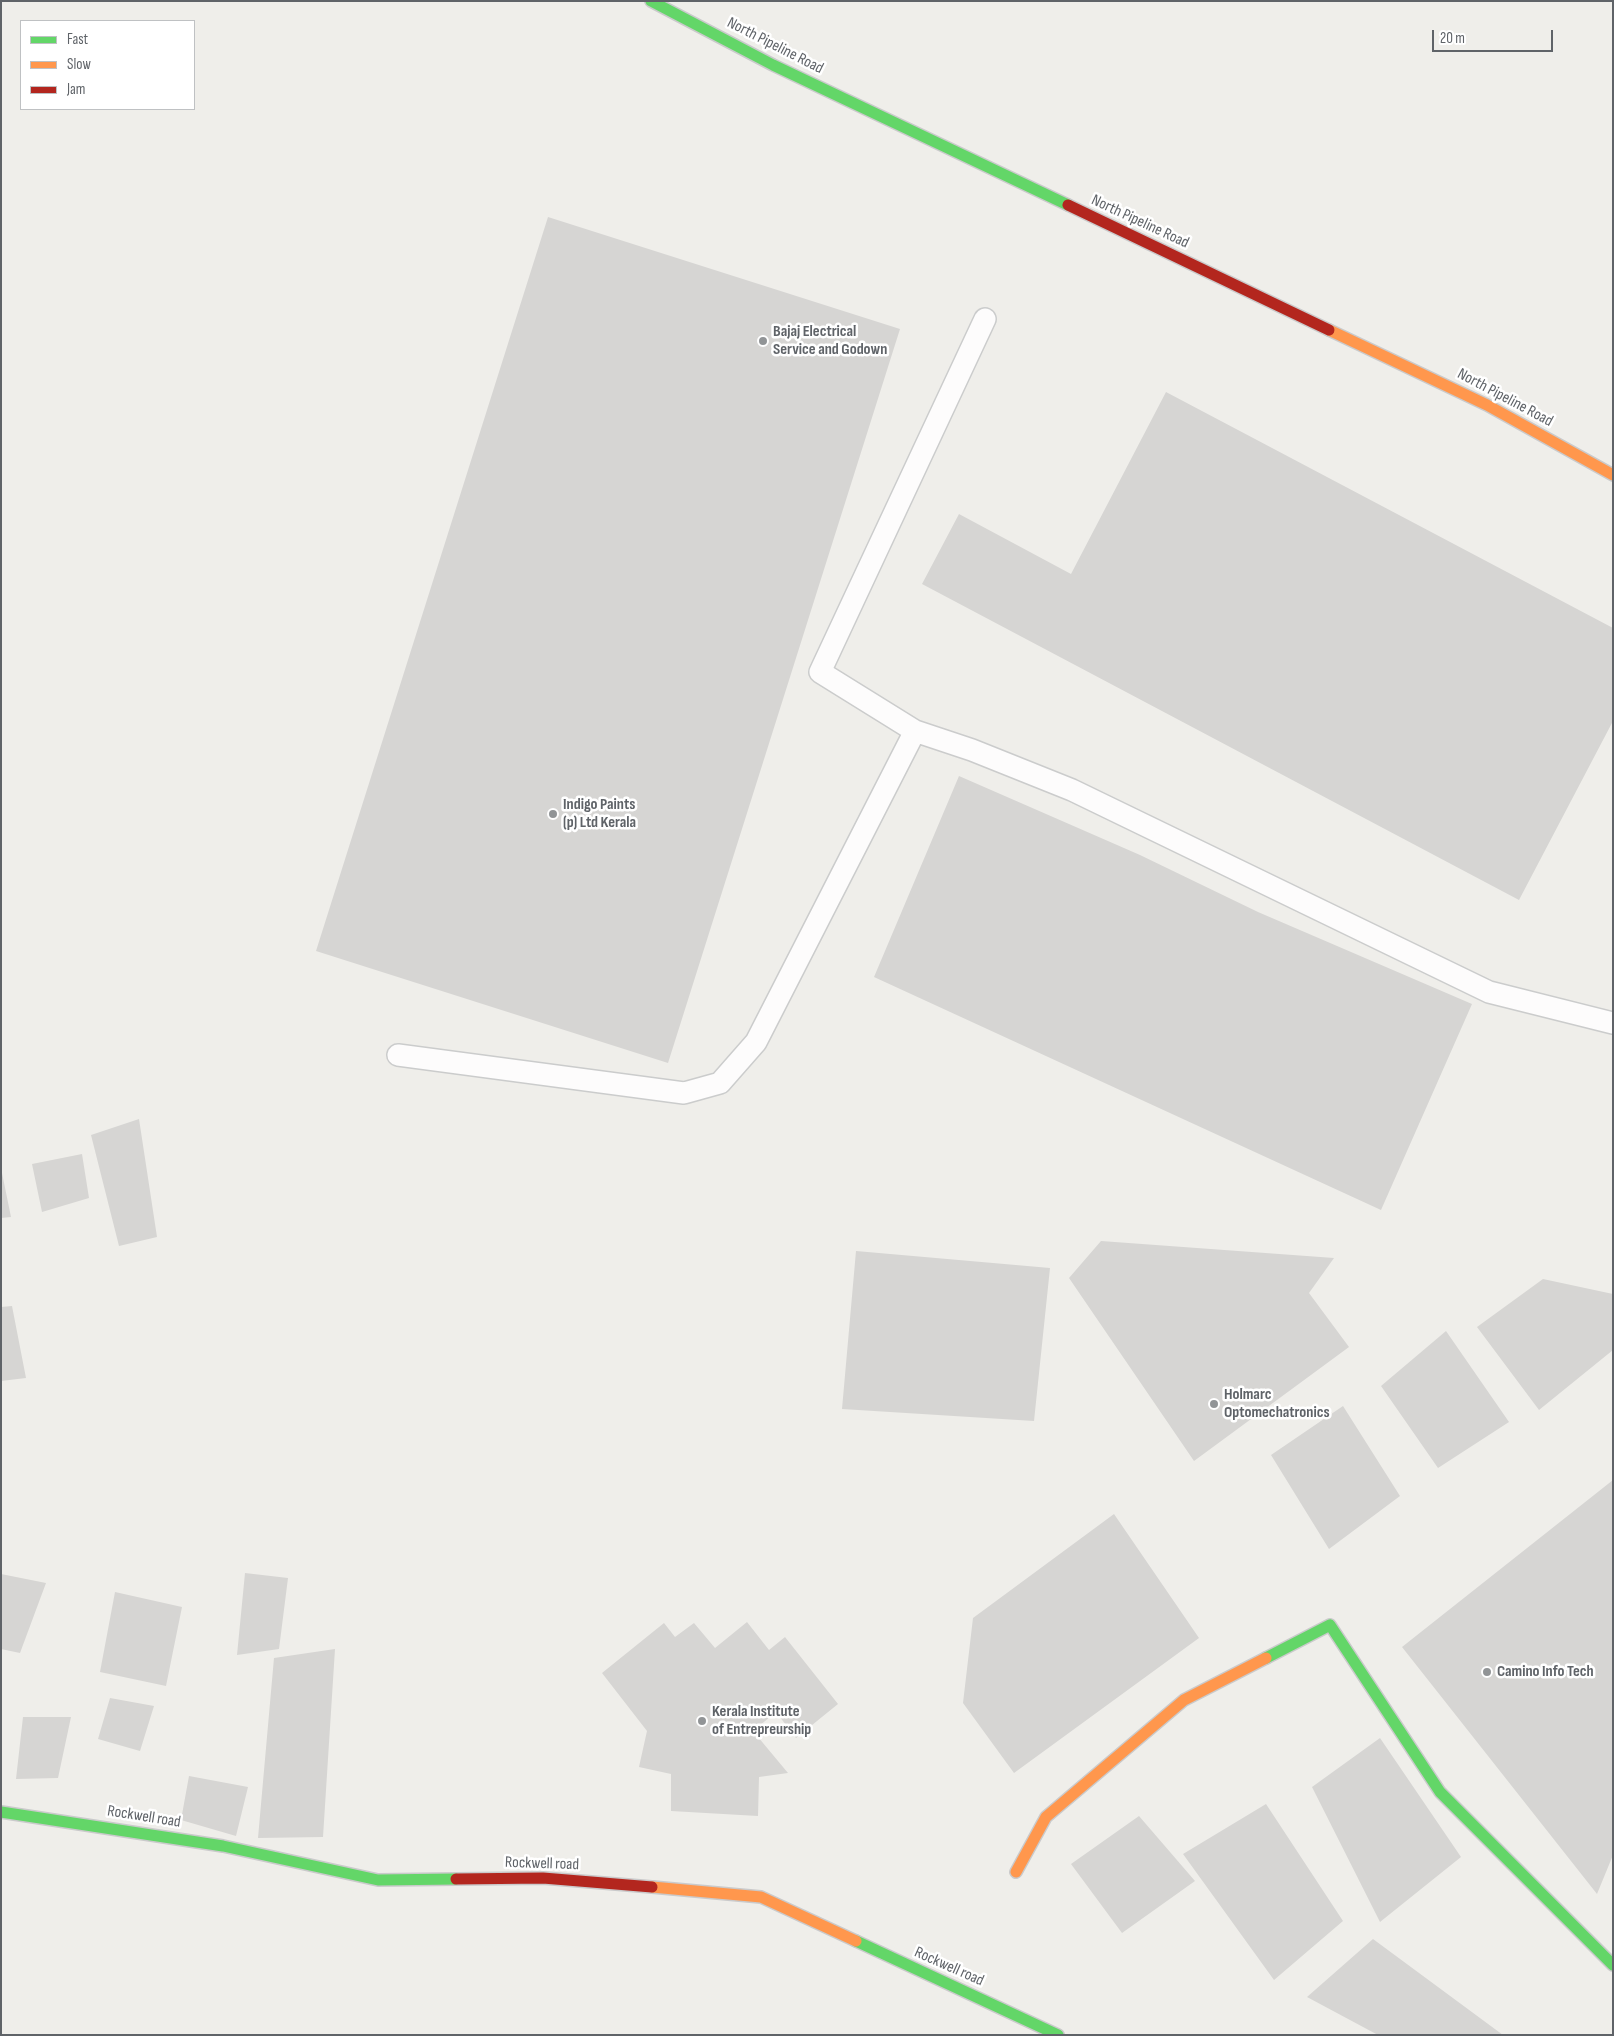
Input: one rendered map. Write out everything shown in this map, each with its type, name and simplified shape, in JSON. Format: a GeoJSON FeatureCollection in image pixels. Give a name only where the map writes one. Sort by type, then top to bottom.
{"type":"FeatureCollection","features":[{"type":"Feature","properties":{"kind":"street","name":"North Pipeline Road"},"geometry":{"type":"LineString","coordinates":[[650,1],[773,65],[1487,405],[1613,475]]}},
{"type":"Feature","properties":{"kind":"street"},"geometry":{"type":"LineString","coordinates":[[1016,1872],[1046,1817],[1184,1700],[1330,1625],[1440,1792],[1613,1965]]}},
{"type":"Feature","properties":{"kind":"street","name":"Rockwell road"},"geometry":{"type":"LineString","coordinates":[[1,1812],[223,1846],[378,1880],[543,1878],[761,1897],[1058,2035]]}},
{"type":"Feature","properties":{"kind":"lane"},"geometry":{"type":"LineString","coordinates":[[985,319],[820,672],[915,731],[972,750],[1072,790],[1489,992],[1613,1023]]}},
{"type":"Feature","properties":{"kind":"lane"},"geometry":{"type":"LineString","coordinates":[[398,1055],[684,1093],[720,1083],[756,1042],[915,731]]}},
{"type":"Feature","properties":{"kind":"building"},"geometry":{"type":"Polygon","coordinates":[[[548,217],[900,329],[668,1063],[316,951],[548,217]]]}},
{"type":"Feature","properties":{"kind":"building"},"geometry":{"type":"Polygon","coordinates":[[[1166,392],[1613,628],[1613,721],[1519,900],[922,584],[959,514],[1071,574],[1166,392]]]}},
{"type":"Feature","properties":{"kind":"building"},"geometry":{"type":"Polygon","coordinates":[[[959,776],[1140,855],[1258,912],[1472,1004],[1381,1210],[874,977],[959,776]]]}},
{"type":"Feature","properties":{"kind":"building"},"geometry":{"type":"Polygon","coordinates":[[[139,1119],[157,1237],[119,1246],[91,1135],[139,1119]]]}},
{"type":"Feature","properties":{"kind":"building"},"geometry":{"type":"Polygon","coordinates":[[[82,1154],[89,1198],[42,1212],[32,1164],[82,1154]]]}},
{"type":"Feature","properties":{"kind":"building"},"geometry":{"type":"Polygon","coordinates":[[[2,1173],[11,1217],[1,1218],[2,1173]]]}},
{"type":"Feature","properties":{"kind":"building","name":"Holmarc Optomechatronics"},"geometry":{"type":"Polygon","coordinates":[[[1101,1241],[1334,1258],[1309,1293],[1349,1347],[1194,1461],[1069,1278],[1101,1241]]]}},
{"type":"Feature","properties":{"kind":"building"},"geometry":{"type":"Polygon","coordinates":[[[856,1251],[1050,1268],[1034,1421],[842,1409],[856,1251]]]}},
{"type":"Feature","properties":{"kind":"building"},"geometry":{"type":"Polygon","coordinates":[[[1543,1279],[1613,1294],[1613,1350],[1539,1410],[1477,1327],[1543,1279]]]}},
{"type":"Feature","properties":{"kind":"building"},"geometry":{"type":"Polygon","coordinates":[[[12,1306],[26,1378],[1,1381],[1,1307],[12,1306]]]}},
{"type":"Feature","properties":{"kind":"building"},"geometry":{"type":"Polygon","coordinates":[[[1446,1331],[1509,1422],[1438,1468],[1381,1386],[1446,1331]]]}},
{"type":"Feature","properties":{"kind":"building"},"geometry":{"type":"Polygon","coordinates":[[[1343,1406],[1400,1496],[1329,1549],[1271,1455],[1343,1406]]]}},
{"type":"Feature","properties":{"kind":"building"},"geometry":{"type":"Polygon","coordinates":[[[1613,1480],[1613,1855],[1597,1894],[1402,1647],[1613,1480]]]}},
{"type":"Feature","properties":{"kind":"building"},"geometry":{"type":"Polygon","coordinates":[[[1114,1514],[1199,1638],[1014,1773],[963,1703],[973,1618],[1114,1514]]]}},
{"type":"Feature","properties":{"kind":"building"},"geometry":{"type":"Polygon","coordinates":[[[245,1573],[288,1578],[279,1649],[237,1655],[245,1573]]]}},
{"type":"Feature","properties":{"kind":"building"},"geometry":{"type":"Polygon","coordinates":[[[1,1574],[46,1583],[20,1653],[1,1649],[1,1574]]]}},
{"type":"Feature","properties":{"kind":"building"},"geometry":{"type":"Polygon","coordinates":[[[115,1592],[182,1607],[166,1686],[100,1672],[115,1592]]]}},
{"type":"Feature","properties":{"kind":"building","name":"Kerala Institute of Entrepreurship"},"geometry":{"type":"Polygon","coordinates":[[[747,1622],[769,1650],[785,1637],[838,1704],[796,1738],[776,1712],[753,1731],[788,1773],[759,1777],[758,1816],[671,1811],[671,1774],[639,1767],[647,1731],[602,1673],[664,1623],[675,1637],[694,1623],[715,1648],[747,1622]]]}},
{"type":"Feature","properties":{"kind":"building"},"geometry":{"type":"Polygon","coordinates":[[[335,1649],[323,1837],[258,1838],[274,1658],[335,1649]]]}},
{"type":"Feature","properties":{"kind":"building"},"geometry":{"type":"Polygon","coordinates":[[[110,1698],[154,1706],[140,1751],[98,1739],[110,1698]]]}},
{"type":"Feature","properties":{"kind":"building"},"geometry":{"type":"Polygon","coordinates":[[[23,1717],[71,1717],[58,1778],[16,1779],[23,1717]]]}},
{"type":"Feature","properties":{"kind":"building"},"geometry":{"type":"Polygon","coordinates":[[[1380,1738],[1461,1857],[1380,1922],[1312,1787],[1380,1738]]]}},
{"type":"Feature","properties":{"kind":"building"},"geometry":{"type":"Polygon","coordinates":[[[189,1776],[248,1787],[236,1836],[181,1820],[189,1776]]]}},
{"type":"Feature","properties":{"kind":"building"},"geometry":{"type":"Polygon","coordinates":[[[1266,1804],[1343,1921],[1274,1980],[1183,1854],[1266,1804]]]}},
{"type":"Feature","properties":{"kind":"building"},"geometry":{"type":"Polygon","coordinates":[[[1139,1816],[1195,1881],[1122,1933],[1071,1864],[1139,1816]]]}},
{"type":"Feature","properties":{"kind":"building"},"geometry":{"type":"Polygon","coordinates":[[[1373,1939],[1503,2035],[1378,2035],[1307,1997],[1373,1939]]]}},
{"type":"Feature","properties":{"kind":"traffic: fast"},"geometry":{"type":"LineString","coordinates":[[651,1],[773,65],[1068,205]]}},
{"type":"Feature","properties":{"kind":"traffic: fast"},"geometry":{"type":"LineString","coordinates":[[1266,1658],[1330,1625],[1440,1792],[1613,1965]]}},
{"type":"Feature","properties":{"kind":"traffic: fast"},"geometry":{"type":"LineString","coordinates":[[1,1812],[223,1846],[378,1880],[456,1879]]}},
{"type":"Feature","properties":{"kind":"traffic: fast"},"geometry":{"type":"LineString","coordinates":[[856,1941],[1058,2035]]}},
{"type":"Feature","properties":{"kind":"traffic: slow"},"geometry":{"type":"LineString","coordinates":[[1329,330],[1487,405],[1613,475]]}},
{"type":"Feature","properties":{"kind":"traffic: slow"},"geometry":{"type":"LineString","coordinates":[[1016,1872],[1046,1817],[1184,1700],[1266,1658]]}},
{"type":"Feature","properties":{"kind":"traffic: slow"},"geometry":{"type":"LineString","coordinates":[[652,1887],[761,1897],[856,1941]]}},
{"type":"Feature","properties":{"kind":"traffic: jam"},"geometry":{"type":"LineString","coordinates":[[1068,205],[1329,330]]}},
{"type":"Feature","properties":{"kind":"traffic: jam"},"geometry":{"type":"LineString","coordinates":[[456,1879],[543,1878],[652,1887]]}},
{"type":"Feature","properties":{"kind":"place","name":"Bajaj Electrical Service and Godown"},"geometry":{"type":"Point","coordinates":[763,341]}},
{"type":"Feature","properties":{"kind":"place","name":"Indigo Paints (p) Ltd Kerala"},"geometry":{"type":"Point","coordinates":[553,814]}},
{"type":"Feature","properties":{"kind":"place","name":"Holmarc Optomechatronics"},"geometry":{"type":"Point","coordinates":[1214,1404]}},
{"type":"Feature","properties":{"kind":"place","name":"Camino Info Tech"},"geometry":{"type":"Point","coordinates":[1487,1672]}},
{"type":"Feature","properties":{"kind":"place","name":"Kerala Institute of Entrepreurship"},"geometry":{"type":"Point","coordinates":[702,1721]}}]}
